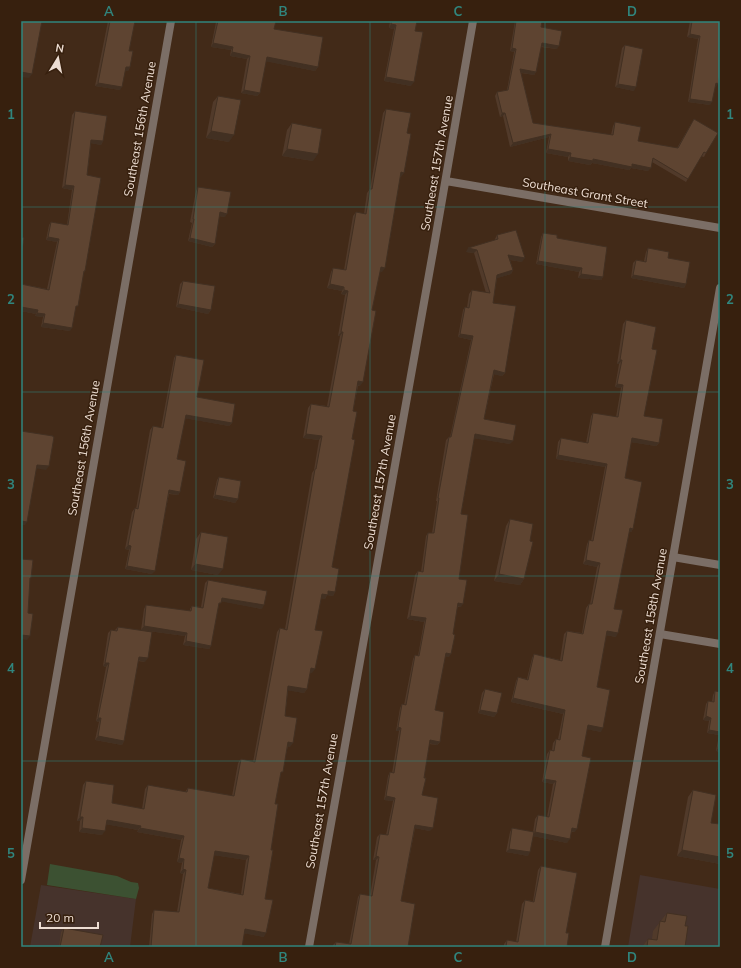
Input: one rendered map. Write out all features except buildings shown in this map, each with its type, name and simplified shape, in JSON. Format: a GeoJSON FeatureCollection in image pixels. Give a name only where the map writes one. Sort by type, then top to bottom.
{"type":"FeatureCollection","features":[{"type":"Feature","properties":{"kind":"street","name":"Southeast 156th Avenue"},"geometry":{"type":"LineString","coordinates":[[21,880],[171,21]]}},
{"type":"Feature","properties":{"kind":"street","name":"Southeast 157th Avenue"},"geometry":{"type":"LineString","coordinates":[[309,947],[446,181],[473,21]]}},
{"type":"Feature","properties":{"kind":"street","name":"Southeast Grant Street"},"geometry":{"type":"LineString","coordinates":[[446,181],[720,228]]}},
{"type":"Feature","properties":{"kind":"street","name":"Southeast 158th Avenue"},"geometry":{"type":"LineString","coordinates":[[605,947],[720,288]]}},
{"type":"Feature","properties":{"kind":"street"},"geometry":{"type":"LineString","coordinates":[[673,557],[720,565]]}},
{"type":"Feature","properties":{"kind":"street"},"geometry":{"type":"LineString","coordinates":[[660,634],[720,644]]}},
{"type":"Feature","properties":{"kind":"shaded area"},"geometry":{"type":"Polygon","coordinates":[[[640,875],[720,889],[720,947],[628,947],[640,875]]]}},
{"type":"Feature","properties":{"kind":"shaded area"},"geometry":{"type":"Polygon","coordinates":[[[41,885],[136,899],[130,947],[30,947],[41,885]]]}},
{"type":"Feature","properties":{"kind":"green space"},"geometry":{"type":"Polygon","coordinates":[[[50,864],[117,876],[131,882],[138,883],[139,888],[136,899],[47,885],[50,864]]]}}]}
